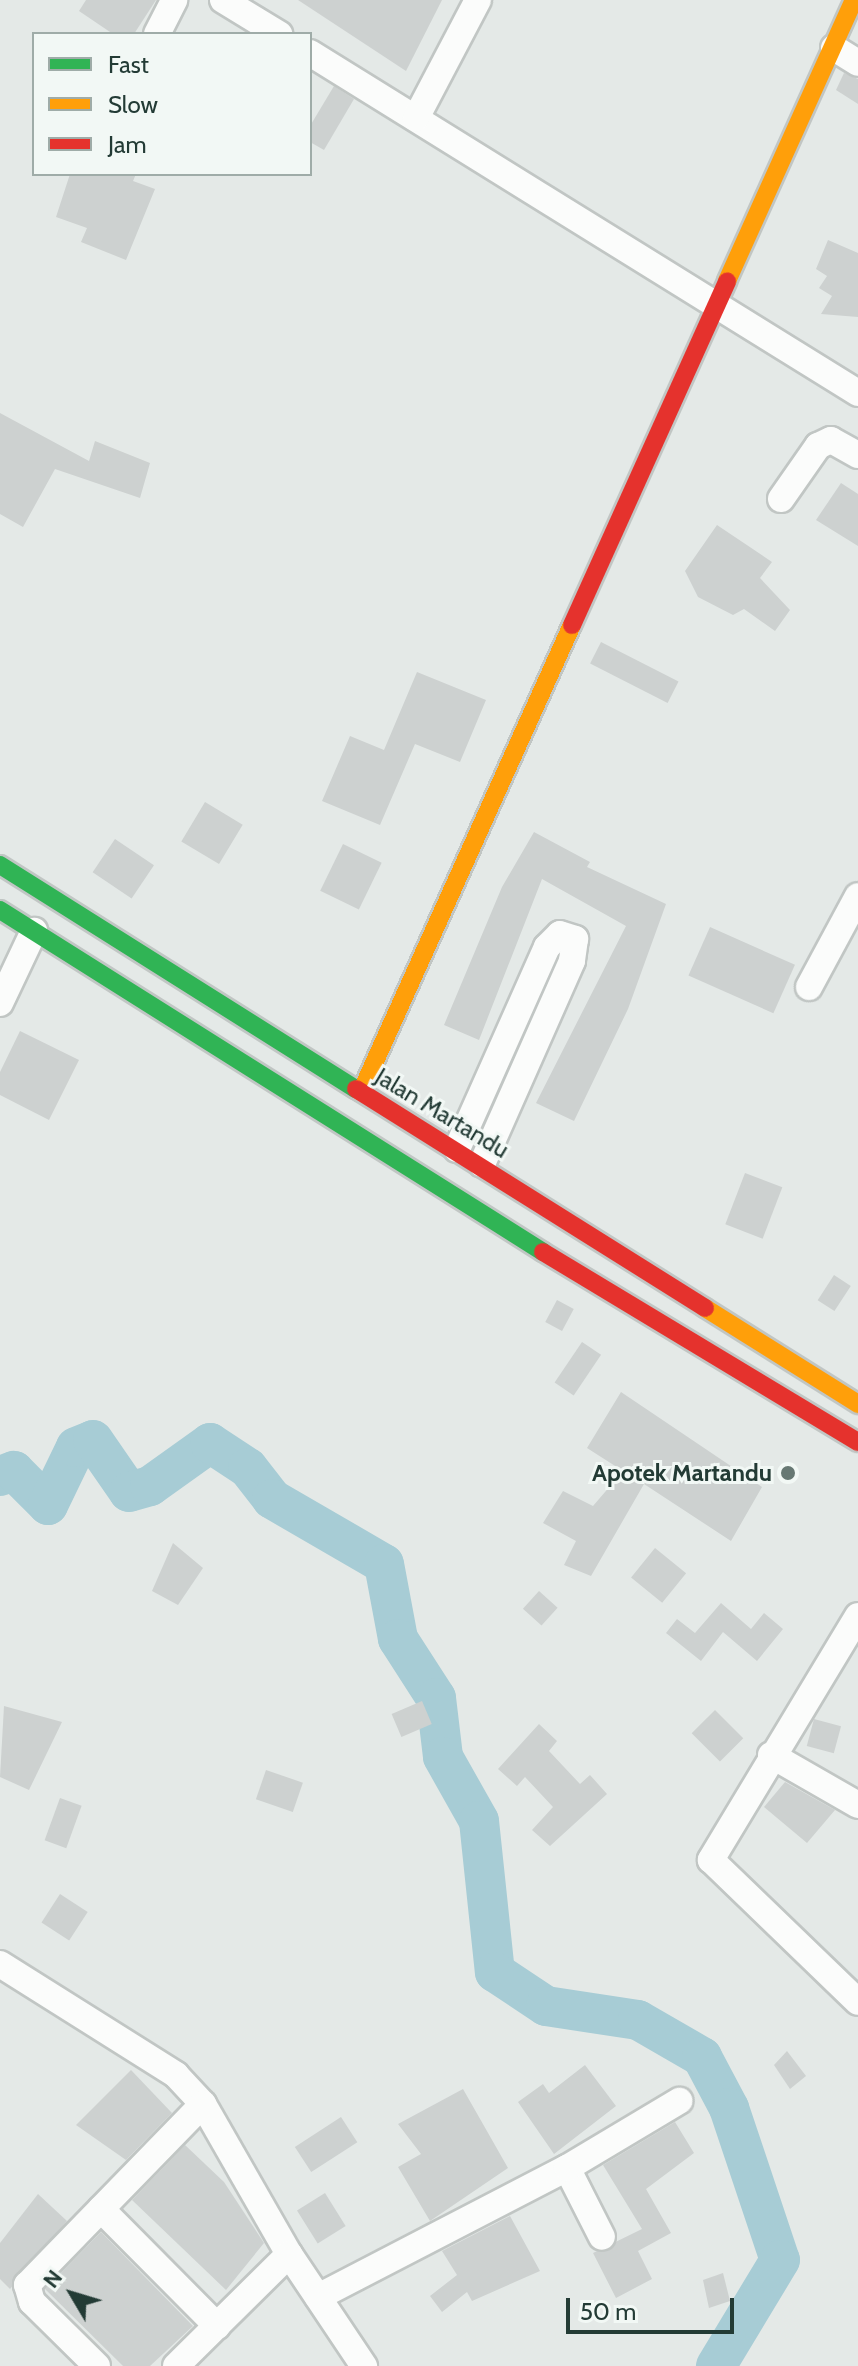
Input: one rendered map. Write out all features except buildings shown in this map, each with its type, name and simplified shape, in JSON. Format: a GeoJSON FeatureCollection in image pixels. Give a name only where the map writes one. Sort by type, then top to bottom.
{"type":"FeatureCollection","features":[{"type":"Feature","properties":{"kind":"main road"},"geometry":{"type":"LineString","coordinates":[[361,1092],[721,307],[854,0]]}},
{"type":"Feature","properties":{"kind":"main road","name":"Jalan Martandu"},"geometry":{"type":"LineString","coordinates":[[0,865],[361,1092],[482,1164],[858,1404]]}},
{"type":"Feature","properties":{"kind":"main road"},"geometry":{"type":"LineString","coordinates":[[0,910],[340,1129],[858,1442]]}},
{"type":"Feature","properties":{"kind":"main road"},"geometry":{"type":"LineString","coordinates":[[798,1405],[814,1378]]}},
{"type":"Feature","properties":{"kind":"street"},"geometry":{"type":"LineString","coordinates":[[158,32],[174,0]]}},
{"type":"Feature","properties":{"kind":"street"},"geometry":{"type":"LineString","coordinates":[[223,0],[276,32]]}},
{"type":"Feature","properties":{"kind":"street"},"geometry":{"type":"LineString","coordinates":[[416,118],[478,0]]}},
{"type":"Feature","properties":{"kind":"street"},"geometry":{"type":"LineString","coordinates":[[834,48],[858,63]]}},
{"type":"Feature","properties":{"kind":"street"},"geometry":{"type":"LineString","coordinates":[[312,54],[858,393]]}},
{"type":"Feature","properties":{"kind":"street"},"geometry":{"type":"LineString","coordinates":[[781,499],[818,446],[831,440],[858,455]]}},
{"type":"Feature","properties":{"kind":"street"},"geometry":{"type":"LineString","coordinates":[[809,987],[858,896]]}},
{"type":"Feature","properties":{"kind":"street"},"geometry":{"type":"LineString","coordinates":[[0,1003],[34,931]]}},
{"type":"Feature","properties":{"kind":"street"},"geometry":{"type":"LineString","coordinates":[[457,1149],[547,947],[557,935],[575,939],[572,961],[482,1164]]}},
{"type":"Feature","properties":{"kind":"street"},"geometry":{"type":"LineString","coordinates":[[858,1616],[771,1755],[711,1860],[858,2002]]}},
{"type":"Feature","properties":{"kind":"street"},"geometry":{"type":"LineString","coordinates":[[771,1755],[858,1805]]}},
{"type":"Feature","properties":{"kind":"street"},"geometry":{"type":"LineString","coordinates":[[0,1964],[129,2041],[203,2104],[289,2254],[364,2366]]}},
{"type":"Feature","properties":{"kind":"street"},"geometry":{"type":"LineString","coordinates":[[318,2297],[567,2168],[679,2101]]}},
{"type":"Feature","properties":{"kind":"street"},"geometry":{"type":"LineString","coordinates":[[97,2366],[32,2302],[27,2285],[203,2104]]}},
{"type":"Feature","properties":{"kind":"street"},"geometry":{"type":"LineString","coordinates":[[567,2168],[602,2237]]}},
{"type":"Feature","properties":{"kind":"street"},"geometry":{"type":"LineString","coordinates":[[101,2209],[217,2326]]}},
{"type":"Feature","properties":{"kind":"street"},"geometry":{"type":"LineString","coordinates":[[176,2366],[289,2254]]}},
{"type":"Feature","properties":{"kind":"waterway"},"geometry":{"type":"LineString","coordinates":[[0,1476],[14,1471],[48,1505],[76,1447],[93,1440],[129,1492],[150,1486],[210,1443],[248,1468],[272,1499],[384,1564],[398,1639],[436,1698],[443,1757],[479,1821],[495,1972],[546,2006],[638,2020],[702,2057],[729,2108],[780,2260],[716,2366]]}},
{"type":"Feature","properties":{"kind":"traffic: fast"},"geometry":{"type":"LineString","coordinates":[[0,865],[356,1089]]}},
{"type":"Feature","properties":{"kind":"traffic: fast"},"geometry":{"type":"LineString","coordinates":[[0,910],[543,1252]]}},
{"type":"Feature","properties":{"kind":"traffic: slow"},"geometry":{"type":"LineString","coordinates":[[727,281],[854,0]]}},
{"type":"Feature","properties":{"kind":"traffic: slow"},"geometry":{"type":"LineString","coordinates":[[361,1092],[572,625]]}},
{"type":"Feature","properties":{"kind":"traffic: slow"},"geometry":{"type":"LineString","coordinates":[[705,1308],[858,1404]]}},
{"type":"Feature","properties":{"kind":"traffic: jam"},"geometry":{"type":"LineString","coordinates":[[572,625],[727,281]]}},
{"type":"Feature","properties":{"kind":"traffic: jam"},"geometry":{"type":"LineString","coordinates":[[356,1089],[705,1308]]}},
{"type":"Feature","properties":{"kind":"traffic: jam"},"geometry":{"type":"LineString","coordinates":[[543,1252],[858,1442]]}},
{"type":"Feature","properties":{"kind":"place","name":"Apotek Martandu"},"geometry":{"type":"Point","coordinates":[788,1473]}}]}
